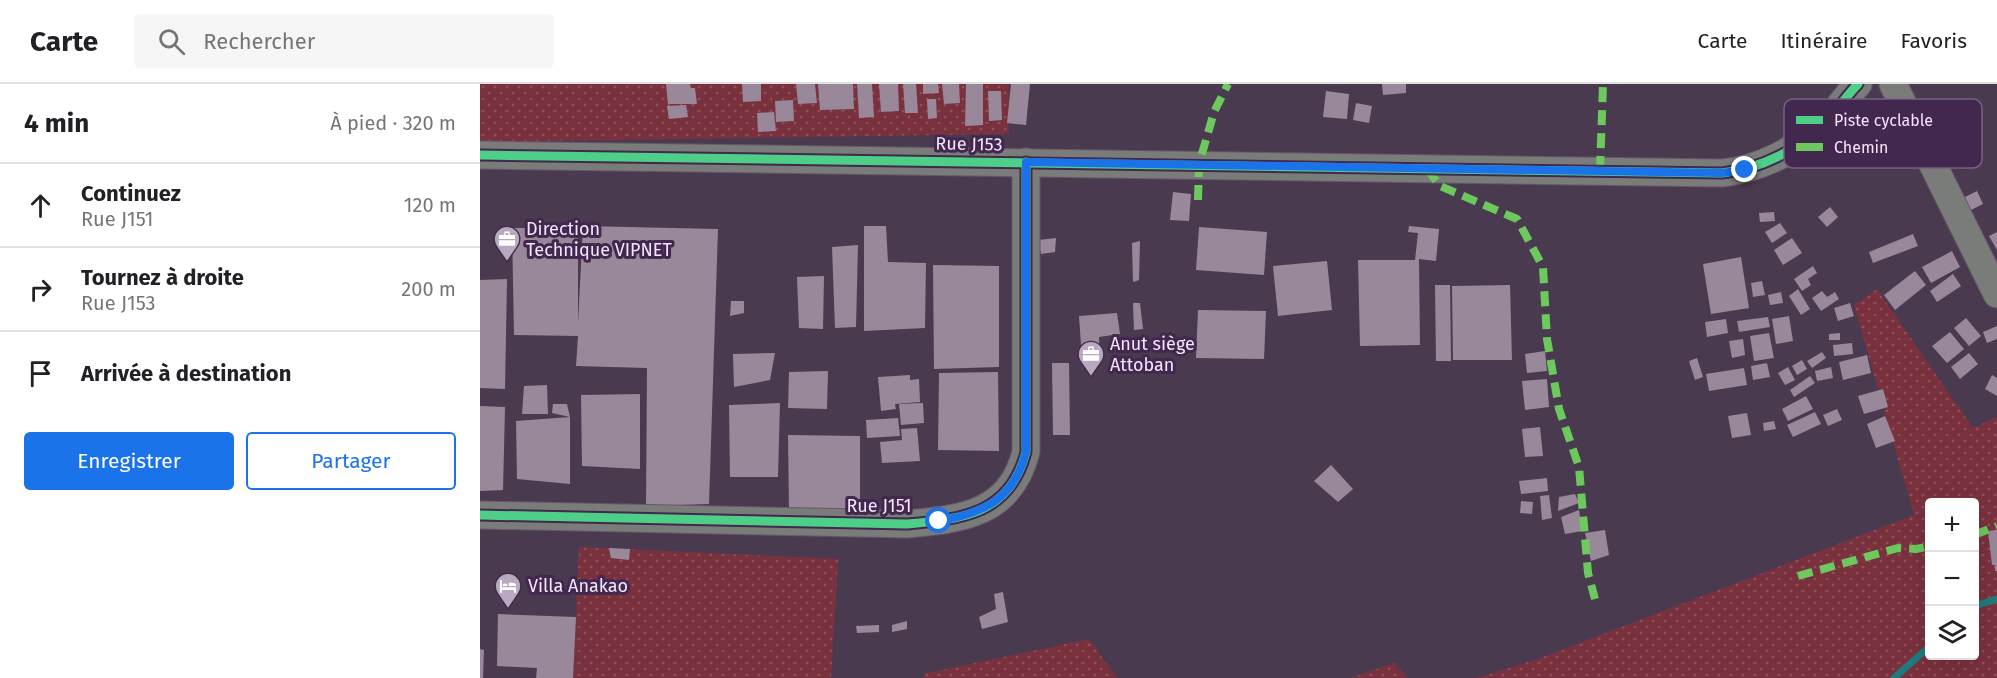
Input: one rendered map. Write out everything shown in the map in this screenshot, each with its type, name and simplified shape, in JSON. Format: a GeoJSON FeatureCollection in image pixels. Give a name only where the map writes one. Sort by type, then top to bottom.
{"type":"FeatureCollection","features":[{"type":"Feature","properties":{"kind":"street","name":"Rue J153"},"geometry":{"type":"LineString","coordinates":[[1845,99],[1858,84]]}},
{"type":"Feature","properties":{"kind":"street"},"geometry":{"type":"LineString","coordinates":[[1893,84],[1900,99]]}},
{"type":"Feature","properties":{"kind":"street","name":"Rue J153"},"geometry":{"type":"LineString","coordinates":[[480,155],[1722,173],[1745,170],[1773,160],[1784,153]]}},
{"type":"Feature","properties":{"kind":"street","name":"Rue J151"},"geometry":{"type":"LineString","coordinates":[[480,515],[907,524],[962,517],[986,508],[1006,493],[1020,474],[1026,452],[1026,162]]}},
{"type":"Feature","properties":{"kind":"street"},"geometry":{"type":"LineString","coordinates":[[1935,168],[1997,294]]}},
{"type":"Feature","properties":{"kind":"shaded area"},"geometry":{"type":"Polygon","coordinates":[[[480,84],[1009,84],[1009,134],[480,142],[480,84]]]}},
{"type":"Feature","properties":{"kind":"shaded area"},"geometry":{"type":"Polygon","coordinates":[[[1877,289],[1973,428],[1997,417],[1997,678],[1476,678],[1538,659],[1914,515],[1854,305],[1877,289]]]}},
{"type":"Feature","properties":{"kind":"shaded area"},"geometry":{"type":"Polygon","coordinates":[[[579,547],[838,559],[831,678],[573,678],[579,547]]]}},
{"type":"Feature","properties":{"kind":"shaded area"},"geometry":{"type":"Polygon","coordinates":[[[1089,639],[1117,678],[923,678],[923,674],[1089,639]]]}},
{"type":"Feature","properties":{"kind":"shaded area"},"geometry":{"type":"Polygon","coordinates":[[[1394,663],[1408,678],[1350,678],[1394,663]]]}},
{"type":"Feature","properties":{"kind":"building"},"geometry":{"type":"Polygon","coordinates":[[[666,84],[690,84],[691,88],[695,88],[697,104],[668,104],[666,84]]]}},
{"type":"Feature","properties":{"kind":"building"},"geometry":{"type":"Polygon","coordinates":[[[742,84],[761,84],[761,101],[743,102],[742,84]]]}},
{"type":"Feature","properties":{"kind":"building"},"geometry":{"type":"Polygon","coordinates":[[[796,84],[815,84],[817,103],[798,104],[796,84]]]}},
{"type":"Feature","properties":{"kind":"building"},"geometry":{"type":"Polygon","coordinates":[[[818,84],[853,84],[854,109],[820,110],[818,84]]]}},
{"type":"Feature","properties":{"kind":"building"},"geometry":{"type":"Polygon","coordinates":[[[857,84],[872,84],[874,117],[859,118],[857,84]]]}},
{"type":"Feature","properties":{"kind":"building"},"geometry":{"type":"Polygon","coordinates":[[[879,84],[898,84],[899,111],[881,112],[879,84]]]}},
{"type":"Feature","properties":{"kind":"building"},"geometry":{"type":"Polygon","coordinates":[[[903,84],[916,84],[918,113],[905,113],[903,84]]]}},
{"type":"Feature","properties":{"kind":"building"},"geometry":{"type":"Polygon","coordinates":[[[923,84],[938,84],[939,93],[923,94],[923,84]]]}},
{"type":"Feature","properties":{"kind":"building"},"geometry":{"type":"Polygon","coordinates":[[[942,84],[959,84],[960,103],[944,104],[942,84]]]}},
{"type":"Feature","properties":{"kind":"building"},"geometry":{"type":"Polygon","coordinates":[[[966,84],[983,84],[983,125],[965,126],[966,84]]]}},
{"type":"Feature","properties":{"kind":"building"},"geometry":{"type":"Polygon","coordinates":[[[1011,84],[1030,84],[1026,125],[1007,123],[1011,84]]]}},
{"type":"Feature","properties":{"kind":"building"},"geometry":{"type":"Polygon","coordinates":[[[1382,84],[1406,84],[1406,93],[1383,95],[1382,84]]]}},
{"type":"Feature","properties":{"kind":"building"},"geometry":{"type":"Polygon","coordinates":[[[988,91],[1001,91],[1002,120],[989,121],[988,91]]]}},
{"type":"Feature","properties":{"kind":"building"},"geometry":{"type":"Polygon","coordinates":[[[1326,91],[1349,94],[1347,119],[1323,117],[1326,91]]]}},
{"type":"Feature","properties":{"kind":"building"},"geometry":{"type":"Polygon","coordinates":[[[927,99],[936,99],[937,118],[928,119],[927,99]]]}},
{"type":"Feature","properties":{"kind":"building"},"geometry":{"type":"Polygon","coordinates":[[[793,100],[794,121],[776,122],[775,101],[793,100]]]}},
{"type":"Feature","properties":{"kind":"building"},"geometry":{"type":"Polygon","coordinates":[[[1356,103],[1372,106],[1369,123],[1353,120],[1356,103]]]}},
{"type":"Feature","properties":{"kind":"building"},"geometry":{"type":"Polygon","coordinates":[[[686,105],[688,117],[669,119],[667,106],[686,105]]]}},
{"type":"Feature","properties":{"kind":"building"},"geometry":{"type":"Polygon","coordinates":[[[774,112],[776,131],[758,132],[757,113],[774,112]]]}},
{"type":"Feature","properties":{"kind":"building"},"geometry":{"type":"Polygon","coordinates":[[[1977,191],[1983,204],[1969,211],[1963,198],[1977,191]]]}},
{"type":"Feature","properties":{"kind":"building"},"geometry":{"type":"Polygon","coordinates":[[[1173,192],[1191,194],[1189,221],[1170,220],[1173,192]]]}},
{"type":"Feature","properties":{"kind":"building"},"geometry":{"type":"Polygon","coordinates":[[[1830,207],[1838,217],[1827,227],[1818,217],[1830,207]]]}},
{"type":"Feature","properties":{"kind":"building"},"geometry":{"type":"Polygon","coordinates":[[[1774,212],[1775,221],[1760,222],[1759,213],[1774,212]]]}},
{"type":"Feature","properties":{"kind":"building"},"geometry":{"type":"Polygon","coordinates":[[[1780,223],[1787,233],[1772,243],[1765,232],[1780,223]]]}},
{"type":"Feature","properties":{"kind":"building"},"geometry":{"type":"Polygon","coordinates":[[[583,226],[718,229],[709,504],[646,506],[647,368],[576,366],[578,336],[514,335],[512,228],[578,228],[578,323],[583,226]]]}},
{"type":"Feature","properties":{"kind":"building"},"geometry":{"type":"Polygon","coordinates":[[[864,226],[886,226],[888,262],[926,263],[925,328],[864,331],[864,226]]]}},
{"type":"Feature","properties":{"kind":"building"},"geometry":{"type":"Polygon","coordinates":[[[1409,226],[1439,229],[1436,261],[1419,259],[1420,345],[1360,346],[1358,260],[1415,260],[1418,233],[1408,232],[1409,226]]]}},
{"type":"Feature","properties":{"kind":"building"},"geometry":{"type":"Polygon","coordinates":[[[1199,227],[1267,232],[1264,275],[1196,270],[1199,227]]]}},
{"type":"Feature","properties":{"kind":"building"},"geometry":{"type":"Polygon","coordinates":[[[1997,232],[1997,250],[1989,236],[1997,232]]]}},
{"type":"Feature","properties":{"kind":"building"},"geometry":{"type":"Polygon","coordinates":[[[1913,234],[1918,246],[1873,263],[1869,252],[1913,234]]]}},
{"type":"Feature","properties":{"kind":"building"},"geometry":{"type":"Polygon","coordinates":[[[1056,238],[1055,252],[1041,254],[1038,240],[1056,238]]]}},
{"type":"Feature","properties":{"kind":"building"},"geometry":{"type":"Polygon","coordinates":[[[1792,238],[1802,253],[1783,265],[1774,250],[1792,238]]]}},
{"type":"Feature","properties":{"kind":"building"},"geometry":{"type":"Polygon","coordinates":[[[1140,241],[1139,280],[1133,282],[1132,243],[1140,241]]]}},
{"type":"Feature","properties":{"kind":"building"},"geometry":{"type":"Polygon","coordinates":[[[858,245],[856,327],[835,328],[832,247],[858,245]]]}},
{"type":"Feature","properties":{"kind":"building"},"geometry":{"type":"Polygon","coordinates":[[[1952,251],[1960,267],[1931,283],[1922,267],[1952,251]]]}},
{"type":"Feature","properties":{"kind":"building"},"geometry":{"type":"Polygon","coordinates":[[[1741,257],[1749,308],[1711,314],[1703,264],[1741,257]]]}},
{"type":"Feature","properties":{"kind":"building"},"geometry":{"type":"Polygon","coordinates":[[[1327,261],[1332,310],[1278,316],[1273,266],[1327,261]]]}},
{"type":"Feature","properties":{"kind":"building"},"geometry":{"type":"Polygon","coordinates":[[[933,265],[999,266],[999,367],[934,369],[933,265]]]}},
{"type":"Feature","properties":{"kind":"building"},"geometry":{"type":"Polygon","coordinates":[[[1813,266],[1817,273],[1808,279],[1811,285],[1802,291],[1794,279],[1813,266]]]}},
{"type":"Feature","properties":{"kind":"building"},"geometry":{"type":"Polygon","coordinates":[[[1915,271],[1926,285],[1895,310],[1884,295],[1915,271]]]}},
{"type":"Feature","properties":{"kind":"building"},"geometry":{"type":"Polygon","coordinates":[[[1953,274],[1961,286],[1937,302],[1930,291],[1953,274]]]}},
{"type":"Feature","properties":{"kind":"building"},"geometry":{"type":"Polygon","coordinates":[[[824,276],[823,329],[799,328],[797,277],[824,276]]]}},
{"type":"Feature","properties":{"kind":"building"},"geometry":{"type":"Polygon","coordinates":[[[507,279],[505,389],[480,388],[480,280],[507,279]]]}},
{"type":"Feature","properties":{"kind":"building"},"geometry":{"type":"Polygon","coordinates":[[[1762,281],[1765,295],[1753,297],[1751,283],[1762,281]]]}},
{"type":"Feature","properties":{"kind":"building"},"geometry":{"type":"Polygon","coordinates":[[[1435,285],[1450,285],[1451,361],[1436,361],[1435,285]]]}},
{"type":"Feature","properties":{"kind":"building"},"geometry":{"type":"Polygon","coordinates":[[[1510,285],[1512,360],[1453,360],[1452,286],[1510,285]]]}},
{"type":"Feature","properties":{"kind":"building"},"geometry":{"type":"Polygon","coordinates":[[[1798,289],[1810,309],[1801,315],[1789,296],[1798,289]]]}},
{"type":"Feature","properties":{"kind":"building"},"geometry":{"type":"Polygon","coordinates":[[[1822,291],[1827,297],[1835,292],[1839,299],[1821,311],[1812,298],[1822,291]]]}},
{"type":"Feature","properties":{"kind":"building"},"geometry":{"type":"Polygon","coordinates":[[[1781,292],[1783,303],[1770,305],[1768,295],[1781,292]]]}},
{"type":"Feature","properties":{"kind":"building"},"geometry":{"type":"Polygon","coordinates":[[[731,301],[744,301],[744,313],[730,316],[731,301]]]}},
{"type":"Feature","properties":{"kind":"building"},"geometry":{"type":"Polygon","coordinates":[[[1133,303],[1140,303],[1143,329],[1134,330],[1133,303]]]}},
{"type":"Feature","properties":{"kind":"building"},"geometry":{"type":"Polygon","coordinates":[[[1850,303],[1854,316],[1838,321],[1834,308],[1850,303]]]}},
{"type":"Feature","properties":{"kind":"building"},"geometry":{"type":"Polygon","coordinates":[[[1198,310],[1266,311],[1264,359],[1196,358],[1198,310]]]}},
{"type":"Feature","properties":{"kind":"building"},"geometry":{"type":"Polygon","coordinates":[[[1117,313],[1120,334],[1099,337],[1100,360],[1082,360],[1079,316],[1117,313]]]}},
{"type":"Feature","properties":{"kind":"building"},"geometry":{"type":"Polygon","coordinates":[[[1789,316],[1793,341],[1776,344],[1772,319],[1789,316]]]}},
{"type":"Feature","properties":{"kind":"building"},"geometry":{"type":"Polygon","coordinates":[[[1768,317],[1770,327],[1739,332],[1737,321],[1768,317]]]}},
{"type":"Feature","properties":{"kind":"building"},"geometry":{"type":"Polygon","coordinates":[[[1966,318],[1981,336],[1969,346],[1954,328],[1966,318]]]}},
{"type":"Feature","properties":{"kind":"building"},"geometry":{"type":"Polygon","coordinates":[[[1726,319],[1728,333],[1707,337],[1705,322],[1726,319]]]}},
{"type":"Feature","properties":{"kind":"building"},"geometry":{"type":"Polygon","coordinates":[[[1997,326],[1997,339],[1987,343],[1983,332],[1997,326]]]}},
{"type":"Feature","properties":{"kind":"building"},"geometry":{"type":"Polygon","coordinates":[[[1950,332],[1964,349],[1947,363],[1932,346],[1950,332]]]}},
{"type":"Feature","properties":{"kind":"building"},"geometry":{"type":"Polygon","coordinates":[[[1769,333],[1774,358],[1754,361],[1750,336],[1769,333]]]}},
{"type":"Feature","properties":{"kind":"building"},"geometry":{"type":"Polygon","coordinates":[[[1840,333],[1840,340],[1829,340],[1829,334],[1840,333]]]}},
{"type":"Feature","properties":{"kind":"building"},"geometry":{"type":"Polygon","coordinates":[[[1743,339],[1745,355],[1732,358],[1729,341],[1743,339]]]}},
{"type":"Feature","properties":{"kind":"building"},"geometry":{"type":"Polygon","coordinates":[[[1852,343],[1853,354],[1834,356],[1833,345],[1852,343]]]}},
{"type":"Feature","properties":{"kind":"building"},"geometry":{"type":"Polygon","coordinates":[[[1545,351],[1547,371],[1527,373],[1525,354],[1545,351]]]}},
{"type":"Feature","properties":{"kind":"building"},"geometry":{"type":"Polygon","coordinates":[[[1822,352],[1826,358],[1812,368],[1807,361],[1822,352]]]}},
{"type":"Feature","properties":{"kind":"building"},"geometry":{"type":"Polygon","coordinates":[[[775,353],[770,380],[734,387],[733,354],[775,353]]]}},
{"type":"Feature","properties":{"kind":"building"},"geometry":{"type":"Polygon","coordinates":[[[1969,353],[1978,364],[1960,379],[1951,367],[1969,353]]]}},
{"type":"Feature","properties":{"kind":"building"},"geometry":{"type":"Polygon","coordinates":[[[1867,355],[1871,373],[1843,380],[1839,362],[1867,355]]]}},
{"type":"Feature","properties":{"kind":"building"},"geometry":{"type":"Polygon","coordinates":[[[1697,358],[1703,377],[1695,380],[1689,361],[1697,358]]]}},
{"type":"Feature","properties":{"kind":"building"},"geometry":{"type":"Polygon","coordinates":[[[1802,360],[1807,369],[1797,375],[1792,366],[1802,360]]]}},
{"type":"Feature","properties":{"kind":"building"},"geometry":{"type":"Polygon","coordinates":[[[1052,363],[1069,363],[1070,435],[1053,435],[1052,363]]]}},
{"type":"Feature","properties":{"kind":"building"},"geometry":{"type":"Polygon","coordinates":[[[1767,363],[1770,377],[1753,380],[1751,366],[1767,363]]]}},
{"type":"Feature","properties":{"kind":"building"},"geometry":{"type":"Polygon","coordinates":[[[1788,367],[1795,380],[1785,385],[1778,373],[1788,367]]]}},
{"type":"Feature","properties":{"kind":"building"},"geometry":{"type":"Polygon","coordinates":[[[1831,367],[1833,378],[1817,381],[1815,371],[1831,367]]]}},
{"type":"Feature","properties":{"kind":"building"},"geometry":{"type":"Polygon","coordinates":[[[1744,368],[1747,385],[1709,391],[1706,374],[1744,368]]]}},
{"type":"Feature","properties":{"kind":"building"},"geometry":{"type":"Polygon","coordinates":[[[828,371],[827,409],[788,408],[789,372],[828,371]]]}},
{"type":"Feature","properties":{"kind":"building"},"geometry":{"type":"Polygon","coordinates":[[[998,372],[999,451],[938,450],[939,373],[998,372]]]}},
{"type":"Feature","properties":{"kind":"building"},"geometry":{"type":"Polygon","coordinates":[[[910,375],[910,380],[919,379],[920,402],[895,404],[896,409],[881,411],[878,377],[910,375]]]}},
{"type":"Feature","properties":{"kind":"building"},"geometry":{"type":"Polygon","coordinates":[[[1992,375],[1997,378],[1997,396],[1985,389],[1992,375]]]}},
{"type":"Feature","properties":{"kind":"building"},"geometry":{"type":"Polygon","coordinates":[[[1810,376],[1815,383],[1794,397],[1790,390],[1810,376]]]}},
{"type":"Feature","properties":{"kind":"building"},"geometry":{"type":"Polygon","coordinates":[[[1547,379],[1549,407],[1525,410],[1522,381],[1547,379]]]}},
{"type":"Feature","properties":{"kind":"building"},"geometry":{"type":"Polygon","coordinates":[[[547,385],[548,414],[522,414],[524,386],[547,385]]]}},
{"type":"Feature","properties":{"kind":"building"},"geometry":{"type":"Polygon","coordinates":[[[1883,389],[1888,407],[1864,414],[1858,396],[1883,389]]]}},
{"type":"Feature","properties":{"kind":"building"},"geometry":{"type":"Polygon","coordinates":[[[640,394],[640,469],[582,466],[581,395],[640,394]]]}},
{"type":"Feature","properties":{"kind":"building"},"geometry":{"type":"Polygon","coordinates":[[[1806,396],[1813,409],[1788,421],[1782,409],[1806,396]]]}},
{"type":"Feature","properties":{"kind":"building"},"geometry":{"type":"Polygon","coordinates":[[[780,403],[778,477],[730,477],[729,405],[780,403]]]}},
{"type":"Feature","properties":{"kind":"building"},"geometry":{"type":"Polygon","coordinates":[[[923,403],[924,423],[901,425],[899,404],[923,403]]]}},
{"type":"Feature","properties":{"kind":"building"},"geometry":{"type":"Polygon","coordinates":[[[553,404],[567,404],[570,417],[552,413],[553,404]]]}},
{"type":"Feature","properties":{"kind":"building"},"geometry":{"type":"Polygon","coordinates":[[[480,406],[505,407],[503,490],[480,491],[480,406]]]}},
{"type":"Feature","properties":{"kind":"building"},"geometry":{"type":"Polygon","coordinates":[[[1837,409],[1842,420],[1828,426],[1823,415],[1837,409]]]}},
{"type":"Feature","properties":{"kind":"building"},"geometry":{"type":"Polygon","coordinates":[[[1815,412],[1821,424],[1793,437],[1787,425],[1815,412]]]}},
{"type":"Feature","properties":{"kind":"building"},"geometry":{"type":"Polygon","coordinates":[[[1747,413],[1751,435],[1732,438],[1728,416],[1747,413]]]}},
{"type":"Feature","properties":{"kind":"building"},"geometry":{"type":"Polygon","coordinates":[[[1885,416],[1895,441],[1876,448],[1867,424],[1885,416]]]}},
{"type":"Feature","properties":{"kind":"building"},"geometry":{"type":"Polygon","coordinates":[[[570,417],[570,484],[517,479],[516,421],[570,417]]]}},
{"type":"Feature","properties":{"kind":"building"},"geometry":{"type":"Polygon","coordinates":[[[898,418],[900,436],[867,438],[866,420],[898,418]]]}},
{"type":"Feature","properties":{"kind":"building"},"geometry":{"type":"Polygon","coordinates":[[[1774,421],[1776,429],[1764,431],[1763,423],[1774,421]]]}},
{"type":"Feature","properties":{"kind":"building"},"geometry":{"type":"Polygon","coordinates":[[[1540,427],[1543,456],[1525,457],[1522,429],[1540,427]]]}},
{"type":"Feature","properties":{"kind":"building"},"geometry":{"type":"Polygon","coordinates":[[[917,428],[920,461],[882,463],[880,442],[902,440],[901,429],[917,428]]]}},
{"type":"Feature","properties":{"kind":"building"},"geometry":{"type":"Polygon","coordinates":[[[788,435],[860,436],[860,512],[789,511],[788,435]]]}},
{"type":"Feature","properties":{"kind":"building"},"geometry":{"type":"Polygon","coordinates":[[[1331,465],[1353,489],[1338,502],[1314,481],[1331,465]]]}},
{"type":"Feature","properties":{"kind":"building"},"geometry":{"type":"Polygon","coordinates":[[[1547,478],[1548,491],[1521,494],[1519,481],[1547,478]]]}},
{"type":"Feature","properties":{"kind":"building"},"geometry":{"type":"Polygon","coordinates":[[[1575,494],[1579,503],[1558,511],[1559,497],[1575,494]]]}},
{"type":"Feature","properties":{"kind":"building"},"geometry":{"type":"Polygon","coordinates":[[[1549,495],[1552,518],[1542,520],[1540,496],[1549,495]]]}},
{"type":"Feature","properties":{"kind":"building"},"geometry":{"type":"Polygon","coordinates":[[[1521,501],[1533,502],[1532,514],[1520,513],[1521,501]]]}},
{"type":"Feature","properties":{"kind":"building"},"geometry":{"type":"Polygon","coordinates":[[[1579,510],[1582,531],[1565,534],[1561,517],[1579,510]]]}},
{"type":"Feature","properties":{"kind":"building"},"geometry":{"type":"Polygon","coordinates":[[[1605,530],[1609,555],[1591,561],[1585,533],[1605,530]]]}},
{"type":"Feature","properties":{"kind":"building"},"geometry":{"type":"Polygon","coordinates":[[[1997,530],[1997,571],[1995,571],[1995,565],[1992,565],[1988,531],[1997,530]]]}},
{"type":"Feature","properties":{"kind":"building"},"geometry":{"type":"Polygon","coordinates":[[[609,548],[630,549],[629,560],[611,558],[609,548]]]}},
{"type":"Feature","properties":{"kind":"building"},"geometry":{"type":"Polygon","coordinates":[[[1003,592],[1008,622],[982,629],[979,617],[996,609],[994,594],[1003,592]]]}},
{"type":"Feature","properties":{"kind":"building"},"geometry":{"type":"Polygon","coordinates":[[[498,614],[576,617],[573,678],[536,678],[537,668],[497,666],[498,614]]]}},
{"type":"Feature","properties":{"kind":"building"},"geometry":{"type":"Polygon","coordinates":[[[907,621],[907,629],[892,632],[892,625],[907,621]]]}},
{"type":"Feature","properties":{"kind":"building"},"geometry":{"type":"Polygon","coordinates":[[[879,625],[879,632],[857,633],[856,626],[879,625]]]}},
{"type":"Feature","properties":{"kind":"building"},"geometry":{"type":"Polygon","coordinates":[[[480,649],[484,650],[483,678],[480,678],[480,649]]]}},
{"type":"Feature","properties":{"kind":"waterway"},"geometry":{"type":"LineString","coordinates":[[1979,604],[1997,599]]}},
{"type":"Feature","properties":{"kind":"waterway"},"geometry":{"type":"LineString","coordinates":[[1894,678],[1925,650]]}},
{"type":"Feature","properties":{"kind":"marked path"},"geometry":{"type":"LineString","coordinates":[[1198,200],[1199,164],[1214,112],[1228,84]]}},
{"type":"Feature","properties":{"kind":"marked path"},"geometry":{"type":"LineString","coordinates":[[1600,171],[1603,84]]}},
{"type":"Feature","properties":{"kind":"marked path"},"geometry":{"type":"LineString","coordinates":[[1427,169],[1440,186],[1517,219],[1543,267],[1547,339],[1559,409],[1579,467],[1588,573],[1595,599]]}},
{"type":"Feature","properties":{"kind":"marked path"},"geometry":{"type":"LineString","coordinates":[[1979,533],[1997,526]]}},
{"type":"Feature","properties":{"kind":"marked path"},"geometry":{"type":"LineString","coordinates":[[1798,576],[1898,548],[1925,547]]}},
{"type":"Feature","properties":{"kind":"cycle path"},"geometry":{"type":"LineString","coordinates":[[1845,99],[1858,84]]}},
{"type":"Feature","properties":{"kind":"cycle path"},"geometry":{"type":"LineString","coordinates":[[480,155],[1722,173],[1764,163],[1784,154]]}},
{"type":"Feature","properties":{"kind":"cycle path"},"geometry":{"type":"LineString","coordinates":[[480,515],[907,524],[965,515],[996,501],[1009,489],[1019,473],[1026,452],[1026,162]]}},
{"type":"Feature","properties":{"kind":"place","name":"Direction Technique VIPNET"},"geometry":{"type":"Point","coordinates":[507,262]}},
{"type":"Feature","properties":{"kind":"place","name":"Anut siège Attoban"},"geometry":{"type":"Point","coordinates":[1091,377]}},
{"type":"Feature","properties":{"kind":"place","name":"Villa Anakao"},"geometry":{"type":"Point","coordinates":[508,609]}},
{"type":"Feature","properties":{"kind":"route"},"geometry":{"type":"LineString","coordinates":[[939,521],[962,517],[986,508],[1006,493],[1020,474],[1026,452],[1028,427],[1026,162],[1722,173],[1745,170]]}}]}
